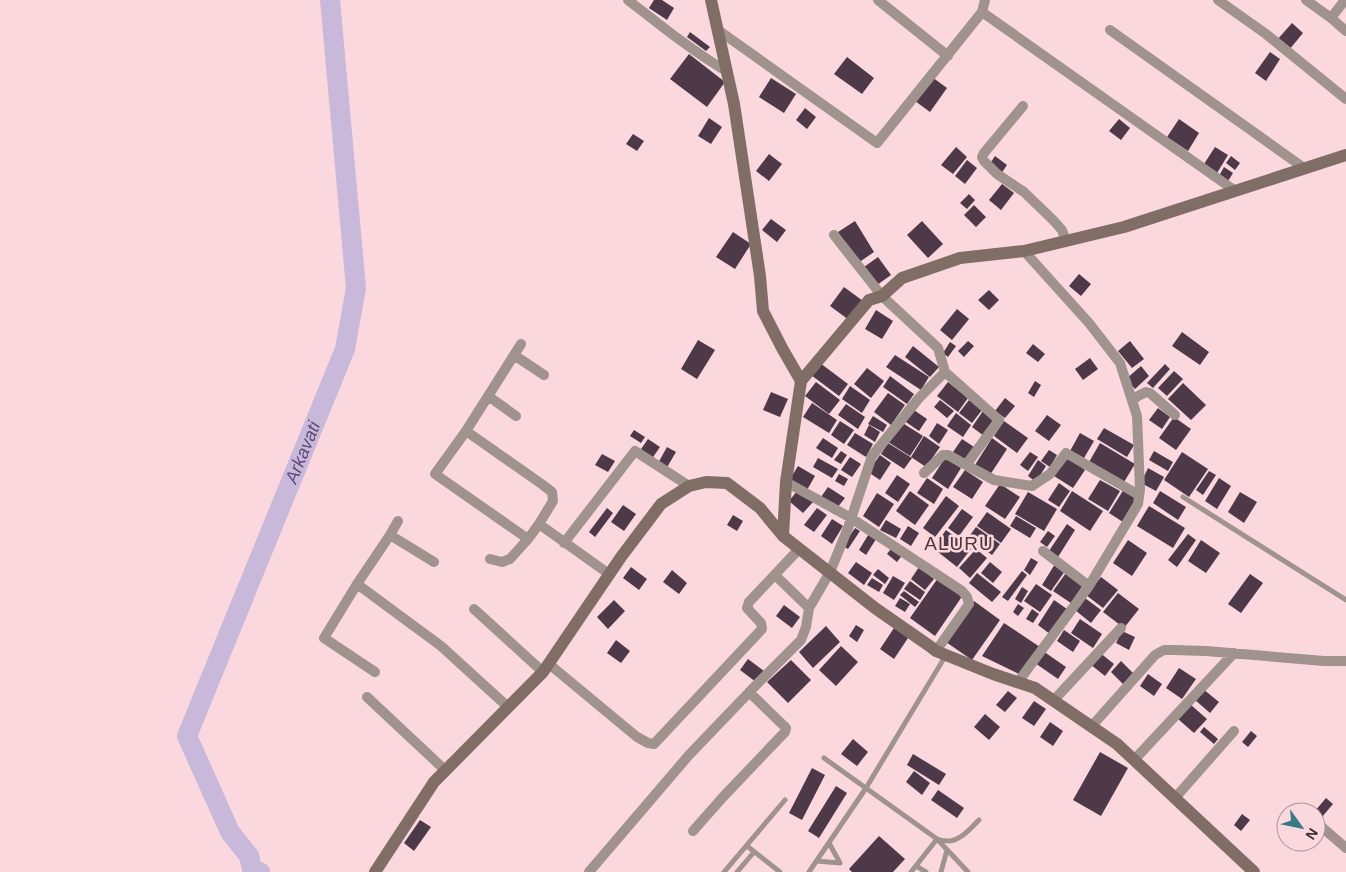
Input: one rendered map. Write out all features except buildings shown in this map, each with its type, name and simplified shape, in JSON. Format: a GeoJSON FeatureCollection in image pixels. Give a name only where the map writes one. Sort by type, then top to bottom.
{"type":"FeatureCollection","features":[{"type":"Feature","properties":{"kind":"street"},"geometry":{"type":"LineString","coordinates":[[628,0],[700,55],[726,71]]}},
{"type":"Feature","properties":{"kind":"street"},"geometry":{"type":"LineString","coordinates":[[711,0],[734,104],[760,276],[763,311],[801,381]]}},
{"type":"Feature","properties":{"kind":"street"},"geometry":{"type":"LineString","coordinates":[[878,0],[948,56]]}},
{"type":"Feature","properties":{"kind":"street"},"geometry":{"type":"LineString","coordinates":[[718,30],[877,143],[982,12],[985,0]]}},
{"type":"Feature","properties":{"kind":"street"},"geometry":{"type":"LineString","coordinates":[[1218,0],[1266,34],[1346,99]]}},
{"type":"Feature","properties":{"kind":"street"},"geometry":{"type":"LineString","coordinates":[[1306,0],[1346,31]]}},
{"type":"Feature","properties":{"kind":"street"},"geometry":{"type":"LineString","coordinates":[[1331,18],[1345,0]]}},
{"type":"Feature","properties":{"kind":"street"},"geometry":{"type":"LineString","coordinates":[[982,12],[1234,190]]}},
{"type":"Feature","properties":{"kind":"street"},"geometry":{"type":"LineString","coordinates":[[1110,30],[1304,168]]}},
{"type":"Feature","properties":{"kind":"street"},"geometry":{"type":"LineString","coordinates":[[1023,106],[984,152],[982,157],[997,174],[1024,192],[1053,220],[1062,230],[1066,241]]}},
{"type":"Feature","properties":{"kind":"street"},"geometry":{"type":"LineString","coordinates":[[783,536],[786,482],[801,381],[869,300],[882,296],[902,278],[960,258],[1024,251],[1124,227],[1346,155]]}},
{"type":"Feature","properties":{"kind":"street"},"geometry":{"type":"LineString","coordinates":[[834,235],[882,296],[938,348],[945,372],[999,420],[966,465]]}},
{"type":"Feature","properties":{"kind":"street"},"geometry":{"type":"LineString","coordinates":[[1018,682],[1089,586],[1138,504],[1139,495],[1137,416],[1120,363],[1089,323],[1024,251]]}},
{"type":"Feature","properties":{"kind":"street"},"geometry":{"type":"LineString","coordinates":[[521,344],[466,431],[435,474],[528,539]]}},
{"type":"Feature","properties":{"kind":"street"},"geometry":{"type":"LineString","coordinates":[[514,356],[544,375]]}},
{"type":"Feature","properties":{"kind":"street"},"geometry":{"type":"LineString","coordinates":[[589,872],[689,755],[801,640],[806,627],[809,608],[830,572],[872,456],[919,398],[945,372]]}},
{"type":"Feature","properties":{"kind":"street"},"geometry":{"type":"LineString","coordinates":[[1132,401],[1146,392],[1175,414]]}},
{"type":"Feature","properties":{"kind":"street"},"geometry":{"type":"LineString","coordinates":[[488,396],[516,416]]}},
{"type":"Feature","properties":{"kind":"street"},"geometry":{"type":"LineString","coordinates":[[466,431],[552,492],[553,500],[539,524],[510,559],[502,562],[490,560]]}},
{"type":"Feature","properties":{"kind":"street"},"geometry":{"type":"LineString","coordinates":[[564,542],[635,451],[689,486]]}},
{"type":"Feature","properties":{"kind":"street"},"geometry":{"type":"LineString","coordinates":[[924,473],[943,454],[994,480],[1032,486],[1050,474],[1066,453],[1139,495]]}},
{"type":"Feature","properties":{"kind":"street"},"geometry":{"type":"LineString","coordinates":[[375,872],[434,782],[546,668],[609,574],[661,504],[689,486],[706,482],[726,483],[760,508],[783,536],[799,549],[875,608],[941,653],[1035,688],[1116,744],[1254,872]]}},
{"type":"Feature","properties":{"kind":"street"},"geometry":{"type":"LineString","coordinates":[[786,482],[851,518],[962,591],[967,597],[969,604],[941,653]]}},
{"type":"Feature","properties":{"kind":"street"},"geometry":{"type":"LineString","coordinates":[[375,672],[324,638],[398,521]]}},
{"type":"Feature","properties":{"kind":"street"},"geometry":{"type":"LineString","coordinates":[[539,524],[609,574]]}},
{"type":"Feature","properties":{"kind":"street"},"geometry":{"type":"LineString","coordinates":[[390,535],[434,562]]}},
{"type":"Feature","properties":{"kind":"street"},"geometry":{"type":"LineString","coordinates":[[474,609],[546,668],[637,737],[654,744],[762,629],[761,623],[747,608],[749,602],[799,549]]}},
{"type":"Feature","properties":{"kind":"street"},"geometry":{"type":"LineString","coordinates":[[1043,551],[1089,586]]}},
{"type":"Feature","properties":{"kind":"street"},"geometry":{"type":"LineString","coordinates":[[775,575],[809,608]]}},
{"type":"Feature","properties":{"kind":"street"},"geometry":{"type":"LineString","coordinates":[[357,584],[441,646],[508,708]]}},
{"type":"Feature","properties":{"kind":"street"},"geometry":{"type":"LineString","coordinates":[[1053,701],[1121,628]]}},
{"type":"Feature","properties":{"kind":"street"},"geometry":{"type":"LineString","coordinates":[[1091,727],[1147,662],[1164,650],[1346,661]]}},
{"type":"Feature","properties":{"kind":"street"},"geometry":{"type":"LineString","coordinates":[[1134,760],[1234,654]]}},
{"type":"Feature","properties":{"kind":"street"},"geometry":{"type":"LineString","coordinates":[[693,831],[786,732],[786,728],[750,692]]}},
{"type":"Feature","properties":{"kind":"street"},"geometry":{"type":"LineString","coordinates":[[367,697],[446,771]]}},
{"type":"Feature","properties":{"kind":"street"},"geometry":{"type":"LineString","coordinates":[[1174,798],[1234,731]]}},
{"type":"Feature","properties":{"kind":"street"},"geometry":{"type":"LineString","coordinates":[[1326,831],[1346,848]]}},
{"type":"Feature","properties":{"kind":"lane"},"geometry":{"type":"LineString","coordinates":[[1184,497],[1346,600]]}},
{"type":"Feature","properties":{"kind":"lane"},"geometry":{"type":"LineString","coordinates":[[809,872],[866,788],[941,653]]}},
{"type":"Feature","properties":{"kind":"lane"},"geometry":{"type":"LineString","coordinates":[[824,758],[937,839],[968,872]]}},
{"type":"Feature","properties":{"kind":"lane"},"geometry":{"type":"LineString","coordinates":[[724,872],[785,800]]}},
{"type":"Feature","properties":{"kind":"lane"},"geometry":{"type":"LineString","coordinates":[[937,839],[948,841],[957,838],[967,832],[979,820]]}},
{"type":"Feature","properties":{"kind":"lane"},"geometry":{"type":"LineString","coordinates":[[911,872],[937,839]]}},
{"type":"Feature","properties":{"kind":"lane"},"geometry":{"type":"LineString","coordinates":[[817,861],[840,863],[829,843]]}},
{"type":"Feature","properties":{"kind":"lane"},"geometry":{"type":"LineString","coordinates":[[747,846],[780,872]]}},
{"type":"Feature","properties":{"kind":"lane"},"geometry":{"type":"LineString","coordinates":[[941,872],[947,850]]}},
{"type":"Feature","properties":{"kind":"lane"},"geometry":{"type":"LineString","coordinates":[[737,872],[754,852]]}},
{"type":"Feature","properties":{"kind":"lane"},"geometry":{"type":"LineString","coordinates":[[916,866],[926,872]]}},
{"type":"Feature","properties":{"kind":"waterway","name":"Arkavati"},"geometry":{"type":"LineString","coordinates":[[260,872],[252,869],[249,856],[230,832],[187,736],[345,349],[356,288],[330,0]]}},
{"type":"Feature","properties":{"kind":"district","name":"ALURU"},"geometry":{"type":"Point","coordinates":[959,543]}}]}
